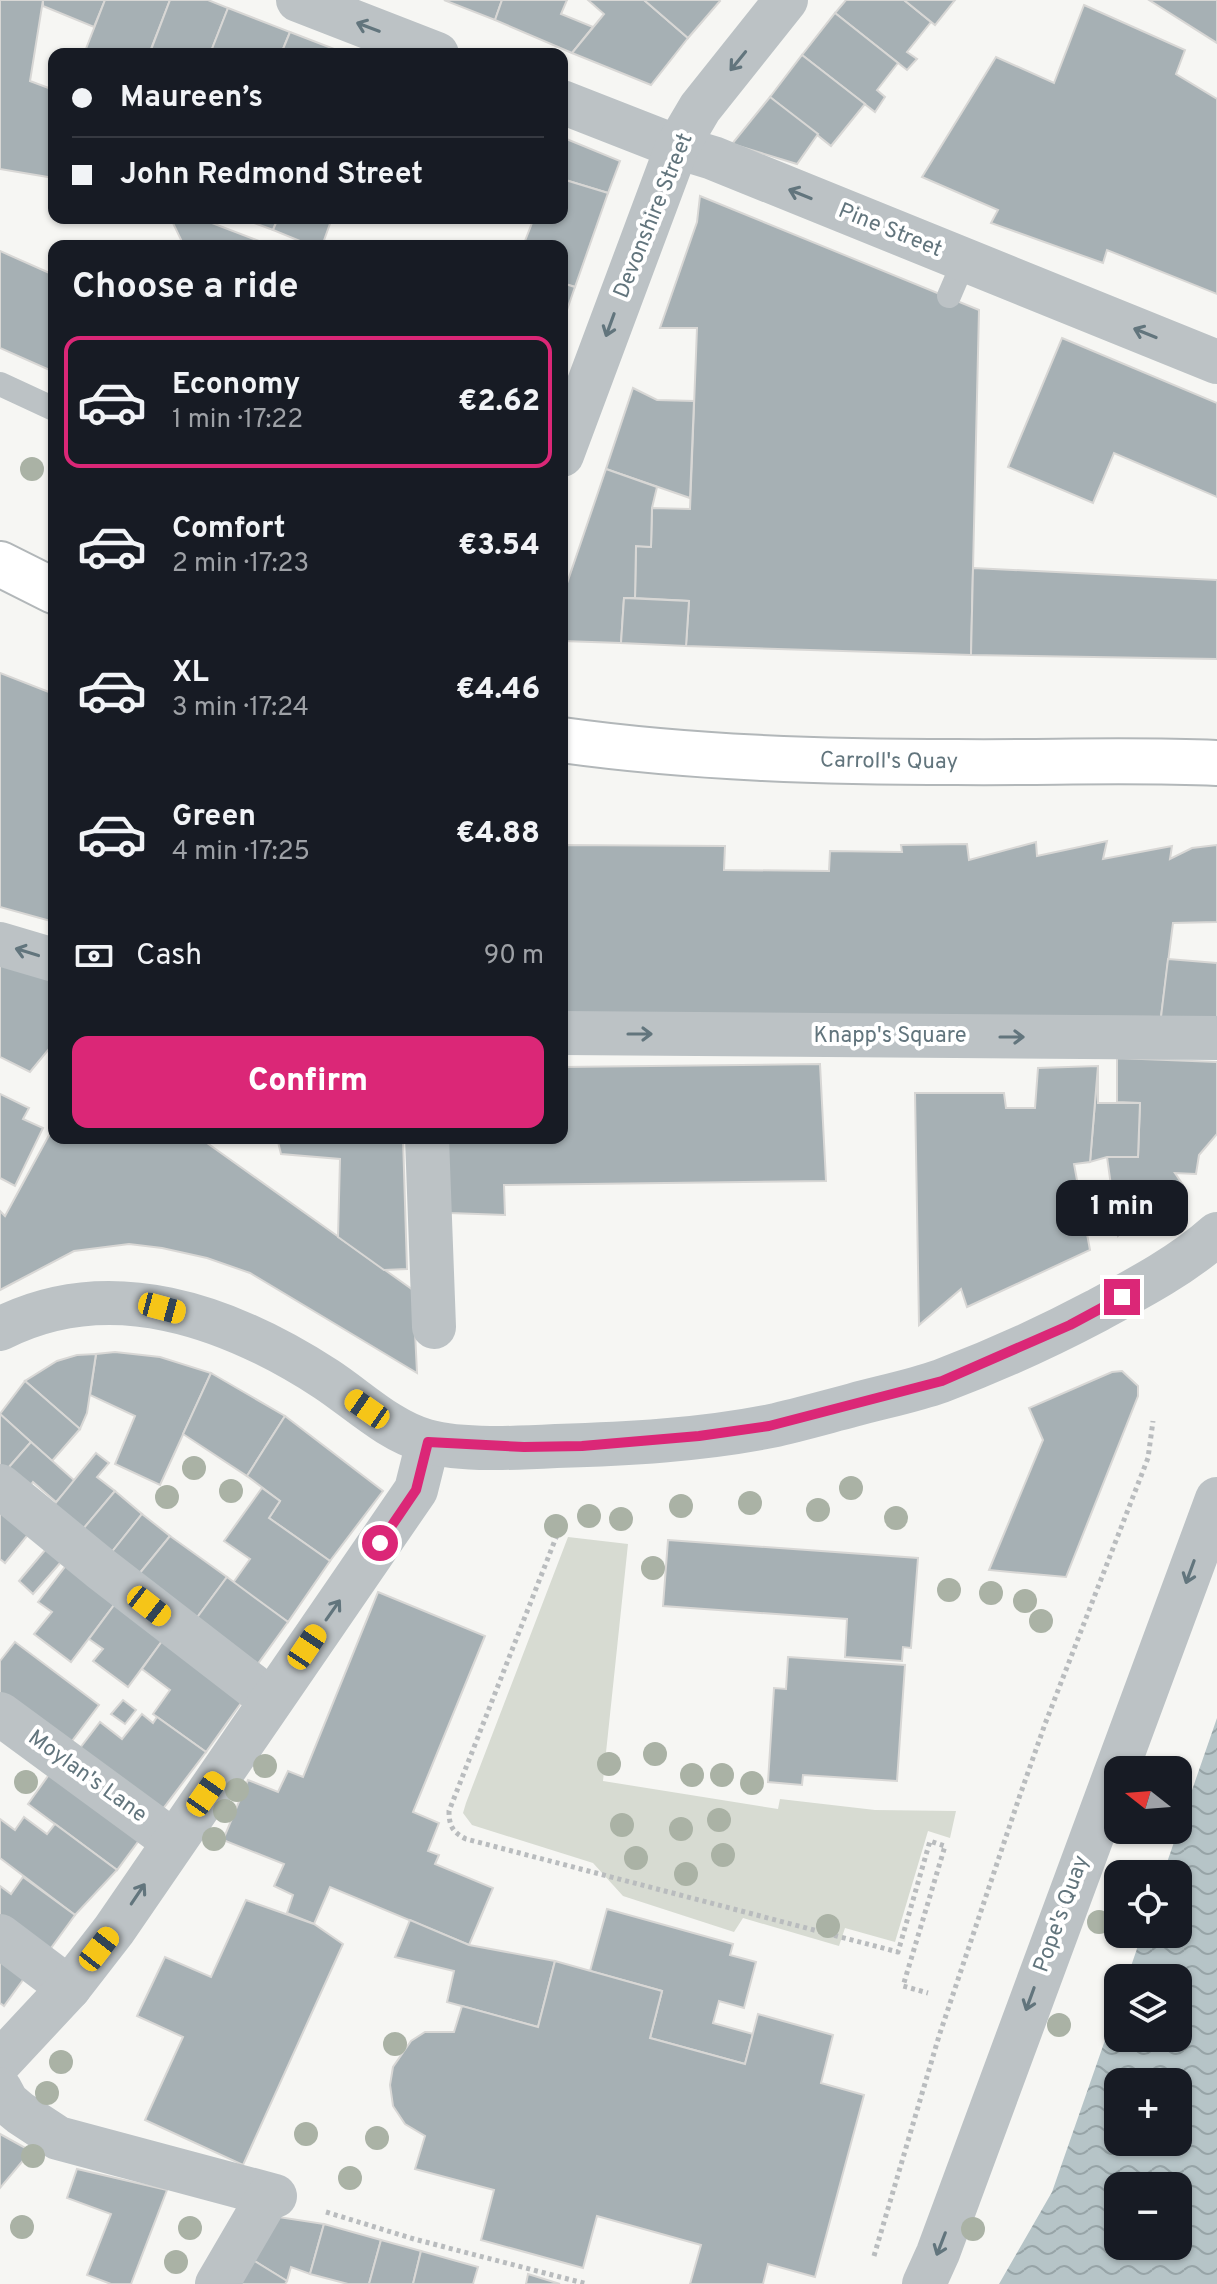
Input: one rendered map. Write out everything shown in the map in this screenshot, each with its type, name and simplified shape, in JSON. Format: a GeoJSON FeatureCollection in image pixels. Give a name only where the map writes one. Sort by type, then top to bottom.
{"type":"FeatureCollection","features":[{"type":"Feature","properties":{"kind":"highway"},"geometry":{"type":"LineString","coordinates":[[0,564],[48,588]]}},
{"type":"Feature","properties":{"kind":"highway","name":"Carroll's Quay"},"geometry":{"type":"LineString","coordinates":[[568,741],[759,759],[1217,763]]}},
{"type":"Feature","properties":{"kind":"street"},"geometry":{"type":"LineString","coordinates":[[298,0],[422,48]]}},
{"type":"Feature","properties":{"kind":"street","name":"Devonshire Street"},"geometry":{"type":"LineString","coordinates":[[568,439],[677,147],[700,108],[786,0]]}},
{"type":"Feature","properties":{"kind":"street","name":"Pine Street"},"geometry":{"type":"LineString","coordinates":[[568,104],[713,158],[956,278],[1217,362]]}},
{"type":"Feature","properties":{"kind":"street"},"geometry":{"type":"LineString","coordinates":[[0,944],[48,958]]}},
{"type":"Feature","properties":{"kind":"street","name":"Knapp's Square"},"geometry":{"type":"LineString","coordinates":[[568,1033],[1217,1038]]}},
{"type":"Feature","properties":{"kind":"street"},"geometry":{"type":"LineString","coordinates":[[427,1144],[434,1327]]}},
{"type":"Feature","properties":{"kind":"street"},"geometry":{"type":"LineString","coordinates":[[0,1329],[35,1313],[77,1304],[122,1301],[162,1308],[232,1329],[268,1346],[325,1379],[389,1424],[428,1442],[524,1447],[582,1446],[699,1436],[769,1426],[942,1381],[1070,1325],[1157,1278],[1217,1234]]}},
{"type":"Feature","properties":{"kind":"street"},"geometry":{"type":"LineString","coordinates":[[0,2062],[69,1988],[114,1930],[416,1490],[428,1442]]}},
{"type":"Feature","properties":{"kind":"street"},"geometry":{"type":"LineString","coordinates":[[0,1486],[271,1700]]}},
{"type":"Feature","properties":{"kind":"street","name":"Pope's Quay"},"geometry":{"type":"LineString","coordinates":[[924,2284],[1217,1499]]}},
{"type":"Feature","properties":{"kind":"street","name":"Moylan's Lane"},"geometry":{"type":"LineString","coordinates":[[0,1714],[173,1841]]}},
{"type":"Feature","properties":{"kind":"street"},"geometry":{"type":"LineString","coordinates":[[0,1936],[69,1988]]}},
{"type":"Feature","properties":{"kind":"street"},"geometry":{"type":"LineString","coordinates":[[0,2089],[7,2102],[20,2113],[58,2138],[272,2195],[217,2284]]}},
{"type":"Feature","properties":{"kind":"lane"},"geometry":{"type":"LineString","coordinates":[[0,384],[48,406]]}},
{"type":"Feature","properties":{"kind":"path"},"geometry":{"type":"LineString","coordinates":[[870,2269],[939,2036],[1045,1724],[1148,1458],[1153,1421]]}},
{"type":"Feature","properties":{"kind":"path"},"geometry":{"type":"LineString","coordinates":[[557,1535],[449,1811],[449,1824],[456,1834],[898,1952],[930,1841],[945,1846],[903,1986],[928,1993]]}},
{"type":"Feature","properties":{"kind":"path"},"geometry":{"type":"LineString","coordinates":[[272,2195],[414,2239],[587,2284]]}},
{"type":"Feature","properties":{"kind":"shaded area"},"geometry":{"type":"Polygon","coordinates":[[[568,1537],[628,1544],[603,1781],[778,1809],[780,1799],[875,1810],[956,1811],[950,1838],[928,1831],[895,1942],[845,1928],[839,1946],[743,1918],[734,1932],[623,1896],[593,1863],[472,1825],[463,1813],[466,1803],[568,1537]]]}},
{"type":"Feature","properties":{"kind":"water"},"geometry":{"type":"Polygon","coordinates":[[[1217,1718],[1217,2284],[999,2284],[1052,2192],[1104,2043],[1104,2052],[1192,2052],[1192,1964],[1132,1964],[1137,1948],[1192,1948],[1192,1860],[1168,1860],[1173,1844],[1192,1844],[1192,1790],[1217,1718]]]}},
{"type":"Feature","properties":{"kind":"building"},"geometry":{"type":"Polygon","coordinates":[[[0,0],[43,0],[30,81],[48,88],[48,177],[0,169],[0,0]]]}},
{"type":"Feature","properties":{"kind":"building"},"geometry":{"type":"Polygon","coordinates":[[[43,0],[105,0],[94,27],[43,6],[43,0]]]}},
{"type":"Feature","properties":{"kind":"building"},"geometry":{"type":"Polygon","coordinates":[[[105,0],[170,0],[151,48],[86,48],[105,0]]]}},
{"type":"Feature","properties":{"kind":"building"},"geometry":{"type":"Polygon","coordinates":[[[170,0],[208,0],[228,8],[212,48],[152,48],[170,0]]]}},
{"type":"Feature","properties":{"kind":"building"},"geometry":{"type":"Polygon","coordinates":[[[444,0],[502,0],[495,20],[444,0]]]}},
{"type":"Feature","properties":{"kind":"building"},"geometry":{"type":"Polygon","coordinates":[[[502,0],[567,0],[561,14],[593,27],[572,53],[568,48],[560,48],[495,20],[502,0]]]}},
{"type":"Feature","properties":{"kind":"building"},"geometry":{"type":"Polygon","coordinates":[[[588,0],[644,0],[688,38],[651,85],[572,53],[604,14],[588,0]]]}},
{"type":"Feature","properties":{"kind":"building"},"geometry":{"type":"Polygon","coordinates":[[[644,0],[719,0],[720,1],[688,38],[644,0]]]}},
{"type":"Feature","properties":{"kind":"building"},"geometry":{"type":"Polygon","coordinates":[[[846,0],[904,0],[931,22],[907,52],[917,59],[907,70],[835,13],[846,0]]]}},
{"type":"Feature","properties":{"kind":"building"},"geometry":{"type":"Polygon","coordinates":[[[904,0],[955,0],[935,25],[904,0]]]}},
{"type":"Feature","properties":{"kind":"building"},"geometry":{"type":"Polygon","coordinates":[[[1149,0],[1217,0],[1217,43],[1149,0]]]}},
{"type":"Feature","properties":{"kind":"building"},"geometry":{"type":"Polygon","coordinates":[[[1084,5],[1185,50],[1176,74],[1217,99],[1217,294],[1107,250],[1103,263],[991,223],[998,210],[922,177],[996,57],[1054,83],[1084,5]]]}},
{"type":"Feature","properties":{"kind":"building"},"geometry":{"type":"Polygon","coordinates":[[[228,8],[290,32],[283,48],[212,48],[228,8]]]}},
{"type":"Feature","properties":{"kind":"building"},"geometry":{"type":"Polygon","coordinates":[[[835,13],[898,63],[877,90],[885,97],[875,112],[802,55],[835,13]]]}},
{"type":"Feature","properties":{"kind":"building"},"geometry":{"type":"Polygon","coordinates":[[[290,32],[331,48],[283,48],[290,32]]]}},
{"type":"Feature","properties":{"kind":"building"},"geometry":{"type":"Polygon","coordinates":[[[802,55],[865,104],[831,146],[770,97],[802,55]]]}},
{"type":"Feature","properties":{"kind":"building"},"geometry":{"type":"Polygon","coordinates":[[[770,97],[818,134],[797,164],[732,144],[770,97]]]}},
{"type":"Feature","properties":{"kind":"building"},"geometry":{"type":"Polygon","coordinates":[[[568,140],[620,161],[608,193],[568,181],[568,140]]]}},
{"type":"Feature","properties":{"kind":"building"},"geometry":{"type":"Polygon","coordinates":[[[568,181],[608,193],[575,287],[568,285],[568,240],[525,240],[532,224],[568,224],[568,181]]]}},
{"type":"Feature","properties":{"kind":"building"},"geometry":{"type":"Polygon","coordinates":[[[700,196],[979,310],[971,655],[686,646],[689,601],[635,598],[636,546],[651,547],[652,508],[690,509],[697,328],[660,328],[697,222],[700,196]]]}},
{"type":"Feature","properties":{"kind":"building"},"geometry":{"type":"Polygon","coordinates":[[[173,224],[215,224],[256,240],[181,240],[173,224]]]}},
{"type":"Feature","properties":{"kind":"building"},"geometry":{"type":"Polygon","coordinates":[[[257,224],[276,224],[273,230],[257,224]]]}},
{"type":"Feature","properties":{"kind":"building"},"geometry":{"type":"Polygon","coordinates":[[[276,224],[330,224],[324,240],[297,240],[273,230],[276,224]]]}},
{"type":"Feature","properties":{"kind":"building"},"geometry":{"type":"Polygon","coordinates":[[[0,251],[48,272],[48,369],[0,348],[0,251]]]}},
{"type":"Feature","properties":{"kind":"building"},"geometry":{"type":"Polygon","coordinates":[[[568,285],[575,287],[568,307],[568,285]]]}},
{"type":"Feature","properties":{"kind":"building"},"geometry":{"type":"Polygon","coordinates":[[[1062,338],[1217,403],[1217,497],[1114,453],[1093,503],[1008,467],[1062,338]]]}},
{"type":"Feature","properties":{"kind":"building"},"geometry":{"type":"Polygon","coordinates":[[[633,388],[657,400],[694,401],[690,498],[606,469],[633,388]]]}},
{"type":"Feature","properties":{"kind":"building"},"geometry":{"type":"Polygon","coordinates":[[[606,469],[657,487],[652,508],[651,547],[636,546],[635,598],[624,598],[621,643],[568,641],[568,580],[606,469]]]}},
{"type":"Feature","properties":{"kind":"building"},"geometry":{"type":"Polygon","coordinates":[[[973,568],[1217,580],[1217,659],[971,655],[973,568]]]}},
{"type":"Feature","properties":{"kind":"building"},"geometry":{"type":"Polygon","coordinates":[[[624,598],[689,601],[686,646],[621,643],[624,598]]]}},
{"type":"Feature","properties":{"kind":"building"},"geometry":{"type":"Polygon","coordinates":[[[0,673],[48,692],[48,920],[0,907],[0,673]]]}},
{"type":"Feature","properties":{"kind":"building"},"geometry":{"type":"Polygon","coordinates":[[[1107,841],[1103,859],[1172,846],[1170,859],[1192,848],[1217,845],[1217,922],[1173,923],[1161,1017],[568,1015],[568,845],[725,846],[724,870],[829,871],[830,851],[902,852],[901,845],[967,844],[969,860],[1036,842],[1037,856],[1107,841]]]}},
{"type":"Feature","properties":{"kind":"building"},"geometry":{"type":"Polygon","coordinates":[[[1168,959],[1217,963],[1217,1019],[1161,1017],[1168,959]]]}},
{"type":"Feature","properties":{"kind":"building"},"geometry":{"type":"Polygon","coordinates":[[[0,965],[48,977],[48,1050],[30,1072],[0,1057],[0,965]]]}},
{"type":"Feature","properties":{"kind":"building"},"geometry":{"type":"Polygon","coordinates":[[[1117,1058],[1217,1062],[1217,1134],[1199,1155],[1196,1174],[1175,1173],[1183,1185],[1118,1236],[1107,1157],[1138,1157],[1140,1103],[1117,1102],[1117,1058]]]}},
{"type":"Feature","properties":{"kind":"building"},"geometry":{"type":"Polygon","coordinates":[[[820,1064],[826,1181],[504,1185],[505,1215],[450,1213],[444,1144],[568,1144],[568,1067],[820,1064]]]}},
{"type":"Feature","properties":{"kind":"building"},"geometry":{"type":"Polygon","coordinates":[[[1098,1066],[1098,1103],[1140,1103],[1138,1157],[1107,1157],[1090,1162],[1098,1066]]]}},
{"type":"Feature","properties":{"kind":"building"},"geometry":{"type":"Polygon","coordinates":[[[1098,1066],[1090,1162],[1074,1164],[1090,1250],[967,1307],[961,1289],[919,1325],[915,1093],[1004,1093],[1006,1108],[1035,1108],[1038,1068],[1098,1066]]]}},
{"type":"Feature","properties":{"kind":"building"},"geometry":{"type":"Polygon","coordinates":[[[0,1094],[29,1108],[23,1119],[43,1128],[15,1186],[0,1178],[0,1094]]]}},
{"type":"Feature","properties":{"kind":"building"},"geometry":{"type":"Polygon","coordinates":[[[48,1137],[48,1144],[208,1144],[413,1290],[417,1373],[250,1273],[207,1258],[162,1248],[129,1244],[74,1251],[0,1290],[0,1211],[5,1216],[48,1137]]]}},
{"type":"Feature","properties":{"kind":"building"},"geometry":{"type":"Polygon","coordinates":[[[278,1144],[403,1144],[407,1269],[384,1270],[338,1237],[340,1159],[281,1154],[278,1144]]]}},
{"type":"Feature","properties":{"kind":"building"},"geometry":{"type":"Polygon","coordinates":[[[115,1352],[160,1357],[211,1373],[160,1485],[115,1464],[135,1416],[90,1395],[96,1354],[115,1352]]]}},
{"type":"Feature","properties":{"kind":"building"},"geometry":{"type":"Polygon","coordinates":[[[96,1354],[87,1413],[80,1429],[25,1381],[57,1361],[96,1354]]]}},
{"type":"Feature","properties":{"kind":"building"},"geometry":{"type":"Polygon","coordinates":[[[1122,1371],[1138,1386],[1138,1396],[1066,1577],[989,1570],[1043,1440],[1029,1408],[1112,1372],[1122,1371]]]}},
{"type":"Feature","properties":{"kind":"building"},"geometry":{"type":"Polygon","coordinates":[[[211,1373],[285,1416],[247,1476],[183,1434],[211,1373]]]}},
{"type":"Feature","properties":{"kind":"building"},"geometry":{"type":"Polygon","coordinates":[[[25,1381],[80,1429],[52,1461],[0,1414],[25,1381]]]}},
{"type":"Feature","properties":{"kind":"building"},"geometry":{"type":"Polygon","coordinates":[[[0,1414],[31,1442],[2,1475],[0,1473],[0,1414]]]}},
{"type":"Feature","properties":{"kind":"building"},"geometry":{"type":"Polygon","coordinates":[[[285,1416],[383,1491],[330,1561],[269,1518],[280,1501],[247,1476],[285,1416]]]}},
{"type":"Feature","properties":{"kind":"building"},"geometry":{"type":"Polygon","coordinates":[[[31,1442],[75,1481],[56,1502],[33,1482],[24,1494],[2,1475],[31,1442]]]}},
{"type":"Feature","properties":{"kind":"building"},"geometry":{"type":"Polygon","coordinates":[[[96,1453],[109,1463],[97,1477],[115,1491],[78,1535],[49,1511],[96,1453]]]}},
{"type":"Feature","properties":{"kind":"building"},"geometry":{"type":"Polygon","coordinates":[[[262,1488],[280,1501],[269,1518],[330,1561],[288,1622],[233,1583],[250,1559],[224,1541],[262,1488]]]}},
{"type":"Feature","properties":{"kind":"building"},"geometry":{"type":"Polygon","coordinates":[[[115,1491],[142,1514],[107,1558],[78,1535],[115,1491]]]}},
{"type":"Feature","properties":{"kind":"building"},"geometry":{"type":"Polygon","coordinates":[[[0,1506],[31,1531],[5,1563],[0,1559],[0,1506]]]}},
{"type":"Feature","properties":{"kind":"building"},"geometry":{"type":"Polygon","coordinates":[[[142,1514],[170,1536],[135,1579],[107,1558],[142,1514]]]}},
{"type":"Feature","properties":{"kind":"building"},"geometry":{"type":"Polygon","coordinates":[[[170,1536],[227,1577],[190,1627],[135,1579],[170,1536]]]}},
{"type":"Feature","properties":{"kind":"building"},"geometry":{"type":"Polygon","coordinates":[[[668,1540],[918,1558],[911,1648],[903,1647],[902,1661],[845,1657],[847,1619],[663,1606],[668,1540]]]}},
{"type":"Feature","properties":{"kind":"building"},"geometry":{"type":"Polygon","coordinates":[[[46,1549],[61,1562],[33,1594],[19,1581],[46,1549]]]}},
{"type":"Feature","properties":{"kind":"building"},"geometry":{"type":"Polygon","coordinates":[[[68,1563],[117,1601],[71,1662],[34,1634],[52,1612],[38,1602],[68,1563]]]}},
{"type":"Feature","properties":{"kind":"building"},"geometry":{"type":"Polygon","coordinates":[[[227,1577],[288,1622],[252,1672],[190,1627],[227,1577]]]}},
{"type":"Feature","properties":{"kind":"building"},"geometry":{"type":"Polygon","coordinates":[[[378,1592],[485,1636],[413,1812],[439,1823],[428,1851],[439,1855],[435,1864],[493,1888],[469,1945],[330,1887],[314,1924],[287,1913],[293,1895],[274,1886],[284,1864],[223,1840],[248,1780],[278,1792],[288,1771],[303,1777],[378,1592]]]}},
{"type":"Feature","properties":{"kind":"building"},"geometry":{"type":"Polygon","coordinates":[[[117,1601],[165,1637],[128,1687],[93,1661],[103,1649],[89,1639],[117,1601]]]}},
{"type":"Feature","properties":{"kind":"building"},"geometry":{"type":"Polygon","coordinates":[[[165,1637],[246,1696],[206,1752],[153,1714],[170,1690],[142,1669],[165,1637]]]}},
{"type":"Feature","properties":{"kind":"building"},"geometry":{"type":"Polygon","coordinates":[[[15,1642],[99,1705],[69,1745],[0,1693],[0,1661],[15,1642]]]}},
{"type":"Feature","properties":{"kind":"building"},"geometry":{"type":"Polygon","coordinates":[[[788,1657],[905,1665],[897,1781],[803,1775],[802,1785],[768,1782],[774,1688],[786,1689],[788,1657]]]}},
{"type":"Feature","properties":{"kind":"building"},"geometry":{"type":"Polygon","coordinates":[[[123,1700],[136,1710],[125,1724],[111,1714],[123,1700]]]}},
{"type":"Feature","properties":{"kind":"building"},"geometry":{"type":"Polygon","coordinates":[[[142,1714],[153,1723],[157,1717],[206,1752],[159,1814],[77,1752],[100,1722],[122,1739],[142,1714]]]}},
{"type":"Feature","properties":{"kind":"building"},"geometry":{"type":"Polygon","coordinates":[[[53,1769],[143,1835],[117,1870],[28,1804],[53,1769]]]}},
{"type":"Feature","properties":{"kind":"building"},"geometry":{"type":"Polygon","coordinates":[[[24,1817],[47,1834],[55,1824],[117,1870],[75,1915],[0,1858],[0,1819],[15,1830],[24,1817]]]}},
{"type":"Feature","properties":{"kind":"building"},"geometry":{"type":"Polygon","coordinates":[[[23,1877],[75,1915],[43,1959],[0,1928],[0,1886],[11,1894],[23,1877]]]}},
{"type":"Feature","properties":{"kind":"building"},"geometry":{"type":"Polygon","coordinates":[[[246,1900],[314,1924],[343,1944],[243,2165],[145,2120],[183,2037],[137,2016],[165,1957],[211,1977],[246,1900]]]}},
{"type":"Feature","properties":{"kind":"building"},"geometry":{"type":"Polygon","coordinates":[[[607,1909],[733,1944],[730,1955],[756,1962],[744,2008],[719,2001],[713,2023],[753,2034],[745,2064],[650,2038],[662,1991],[590,1971],[607,1909]]]}},
{"type":"Feature","properties":{"kind":"building"},"geometry":{"type":"Polygon","coordinates":[[[410,1920],[469,1945],[555,1961],[538,2027],[447,2002],[454,1971],[395,1957],[410,1920]]]}},
{"type":"Feature","properties":{"kind":"building"},"geometry":{"type":"Polygon","coordinates":[[[0,1952],[28,1973],[4,2006],[0,2003],[0,1952]]]}},
{"type":"Feature","properties":{"kind":"building"},"geometry":{"type":"Polygon","coordinates":[[[555,1961],[662,1991],[650,2038],[745,2064],[758,2014],[833,2035],[821,2083],[864,2095],[815,2277],[768,2264],[763,2284],[690,2284],[701,2245],[597,2216],[583,2268],[481,2240],[494,2190],[415,2169],[425,2136],[405,2124],[393,2106],[390,2085],[393,2067],[411,2041],[425,2032],[454,2032],[462,2006],[538,2027],[555,1961]]]}},
{"type":"Feature","properties":{"kind":"building"},"geometry":{"type":"Polygon","coordinates":[[[0,2134],[31,2151],[0,2188],[0,2134]]]}},
{"type":"Feature","properties":{"kind":"building"},"geometry":{"type":"Polygon","coordinates":[[[77,2169],[167,2190],[131,2284],[111,2284],[87,2275],[111,2214],[67,2198],[77,2169]]]}},
{"type":"Feature","properties":{"kind":"building"},"geometry":{"type":"Polygon","coordinates":[[[272,2216],[324,2224],[310,2274],[291,2267],[287,2281],[248,2257],[272,2216]]]}},
{"type":"Feature","properties":{"kind":"building"},"geometry":{"type":"Polygon","coordinates":[[[324,2224],[381,2240],[369,2284],[348,2284],[310,2274],[324,2224]]]}},
{"type":"Feature","properties":{"kind":"building"},"geometry":{"type":"Polygon","coordinates":[[[381,2240],[421,2251],[413,2284],[369,2284],[381,2240]]]}},
{"type":"Feature","properties":{"kind":"building"},"geometry":{"type":"Polygon","coordinates":[[[421,2251],[478,2267],[473,2284],[413,2284],[421,2251]]]}},
{"type":"Feature","properties":{"kind":"building"},"geometry":{"type":"Polygon","coordinates":[[[248,2257],[287,2281],[285,2284],[232,2284],[248,2257]]]}},
{"type":"Feature","properties":{"kind":"building"},"geometry":{"type":"Polygon","coordinates":[[[528,2274],[560,2284],[526,2284],[528,2274]]]}},
{"type":"Feature","properties":{"kind":"route"},"geometry":{"type":"LineString","coordinates":[[380,1543],[416,1490],[428,1442],[524,1447],[582,1446],[699,1436],[769,1426],[942,1381],[1070,1325],[1122,1297]]}}]}
